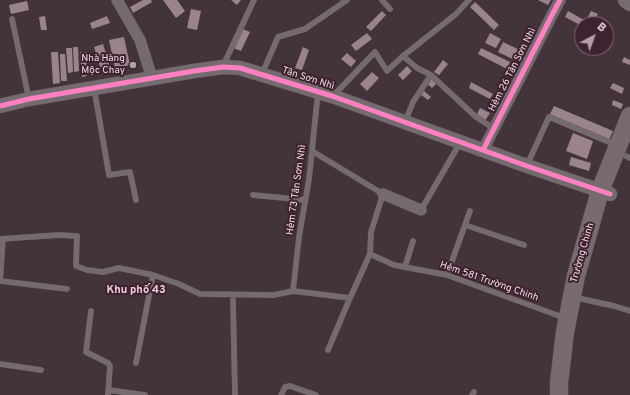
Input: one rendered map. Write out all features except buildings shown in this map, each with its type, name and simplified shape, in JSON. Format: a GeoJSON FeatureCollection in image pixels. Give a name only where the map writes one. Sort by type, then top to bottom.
{"type":"FeatureCollection","features":[{"type":"Feature","properties":{"kind":"main road"},"geometry":{"type":"LineString","coordinates":[[626,0],[630,3]]}},
{"type":"Feature","properties":{"kind":"main road","name":"Trường Chinh"},"geometry":{"type":"LineString","coordinates":[[559,395],[558,383],[567,318],[576,276],[605,193],[626,152],[630,116]]}},
{"type":"Feature","properties":{"kind":"main road","name":"Trường Chinh"},"geometry":{"type":"LineString","coordinates":[[571,395],[571,381],[582,300],[605,193]]}},
{"type":"Feature","properties":{"kind":"street"},"geometry":{"type":"LineString","coordinates":[[118,0],[140,40],[152,78]]}},
{"type":"Feature","properties":{"kind":"street","name":"Hẻm 26 Tân Sơn Nhì"},"geometry":{"type":"LineString","coordinates":[[483,150],[550,16],[560,0]]}},
{"type":"Feature","properties":{"kind":"street","name":"Tân Sơn Nhì"},"geometry":{"type":"LineString","coordinates":[[0,106],[94,88],[223,67],[248,69],[332,96],[605,193]]}},
{"type":"Feature","properties":{"kind":"street"},"geometry":{"type":"LineString","coordinates":[[383,194],[421,210]]}},
{"type":"Feature","properties":{"kind":"lane"},"geometry":{"type":"LineString","coordinates":[[223,67],[254,0]]}},
{"type":"Feature","properties":{"kind":"lane"},"geometry":{"type":"LineString","coordinates":[[262,74],[278,37],[305,29],[347,0]]}},
{"type":"Feature","properties":{"kind":"lane"},"geometry":{"type":"LineString","coordinates":[[382,0],[390,9]]}},
{"type":"Feature","properties":{"kind":"lane"},"geometry":{"type":"LineString","coordinates":[[332,96],[375,52],[387,71],[403,56],[456,14],[469,0]]}},
{"type":"Feature","properties":{"kind":"lane"},"geometry":{"type":"LineString","coordinates":[[12,19],[29,100]]}},
{"type":"Feature","properties":{"kind":"lane"},"geometry":{"type":"LineString","coordinates":[[403,56],[417,68],[430,75],[476,117],[493,128]]}},
{"type":"Feature","properties":{"kind":"lane"},"geometry":{"type":"LineString","coordinates":[[405,122],[413,102],[430,75]]}},
{"type":"Feature","properties":{"kind":"lane"},"geometry":{"type":"LineString","coordinates":[[94,88],[109,175],[130,172],[136,200]]}},
{"type":"Feature","properties":{"kind":"lane","name":"Hẻm 73 Tân Sơn Nhì"},"geometry":{"type":"LineString","coordinates":[[293,291],[299,237],[309,179],[318,92]]}},
{"type":"Feature","properties":{"kind":"lane"},"geometry":{"type":"LineString","coordinates":[[527,166],[549,117],[626,152]]}},
{"type":"Feature","properties":{"kind":"lane"},"geometry":{"type":"LineString","coordinates":[[421,210],[461,142]]}},
{"type":"Feature","properties":{"kind":"lane"},"geometry":{"type":"LineString","coordinates":[[312,151],[383,194],[371,232],[370,254],[328,350]]}},
{"type":"Feature","properties":{"kind":"lane"},"geometry":{"type":"LineString","coordinates":[[253,195],[306,200]]}},
{"type":"Feature","properties":{"kind":"lane"},"geometry":{"type":"LineString","coordinates":[[448,275],[470,211]]}},
{"type":"Feature","properties":{"kind":"lane"},"geometry":{"type":"LineString","coordinates":[[465,225],[524,246]]}},
{"type":"Feature","properties":{"kind":"lane"},"geometry":{"type":"LineString","coordinates":[[67,289],[0,281],[2,239],[77,236],[76,266],[87,270],[103,272],[119,268],[154,275],[179,284],[200,294],[274,295],[293,291],[350,298]]}},
{"type":"Feature","properties":{"kind":"lane"},"geometry":{"type":"LineString","coordinates":[[405,267],[412,241]]}},
{"type":"Feature","properties":{"kind":"lane","name":"Hẻm 581 Trường Chinh"},"geometry":{"type":"LineString","coordinates":[[370,254],[394,266],[448,275],[567,318]]}},
{"type":"Feature","properties":{"kind":"lane"},"geometry":{"type":"LineString","coordinates":[[136,363],[154,275]]}},
{"type":"Feature","properties":{"kind":"lane"},"geometry":{"type":"LineString","coordinates":[[233,300],[235,395]]}},
{"type":"Feature","properties":{"kind":"lane"},"geometry":{"type":"LineString","coordinates":[[582,300],[614,306],[630,312]]}},
{"type":"Feature","properties":{"kind":"lane"},"geometry":{"type":"LineString","coordinates":[[91,311],[86,352],[108,363],[110,366],[108,393],[144,395]]}},
{"type":"Feature","properties":{"kind":"lane"},"geometry":{"type":"LineString","coordinates":[[0,364],[41,370]]}},
{"type":"Feature","properties":{"kind":"lane"},"geometry":{"type":"LineString","coordinates":[[281,395],[285,387],[290,386],[316,395]]}},
{"type":"Feature","properties":{"kind":"cycle path"},"geometry":{"type":"LineString","coordinates":[[483,150],[560,0]]}},
{"type":"Feature","properties":{"kind":"cycle path"},"geometry":{"type":"LineString","coordinates":[[0,106],[29,99],[194,71],[223,67],[240,68],[332,96],[610,194]]}},
{"type":"Feature","properties":{"kind":"place","name":"Nhà Hàng Mộc Chay"},"geometry":{"type":"Point","coordinates":[133,65]}},
{"type":"Feature","properties":{"kind":"district","name":"Khu phố 43"},"geometry":{"type":"Point","coordinates":[136,291]}}]}
